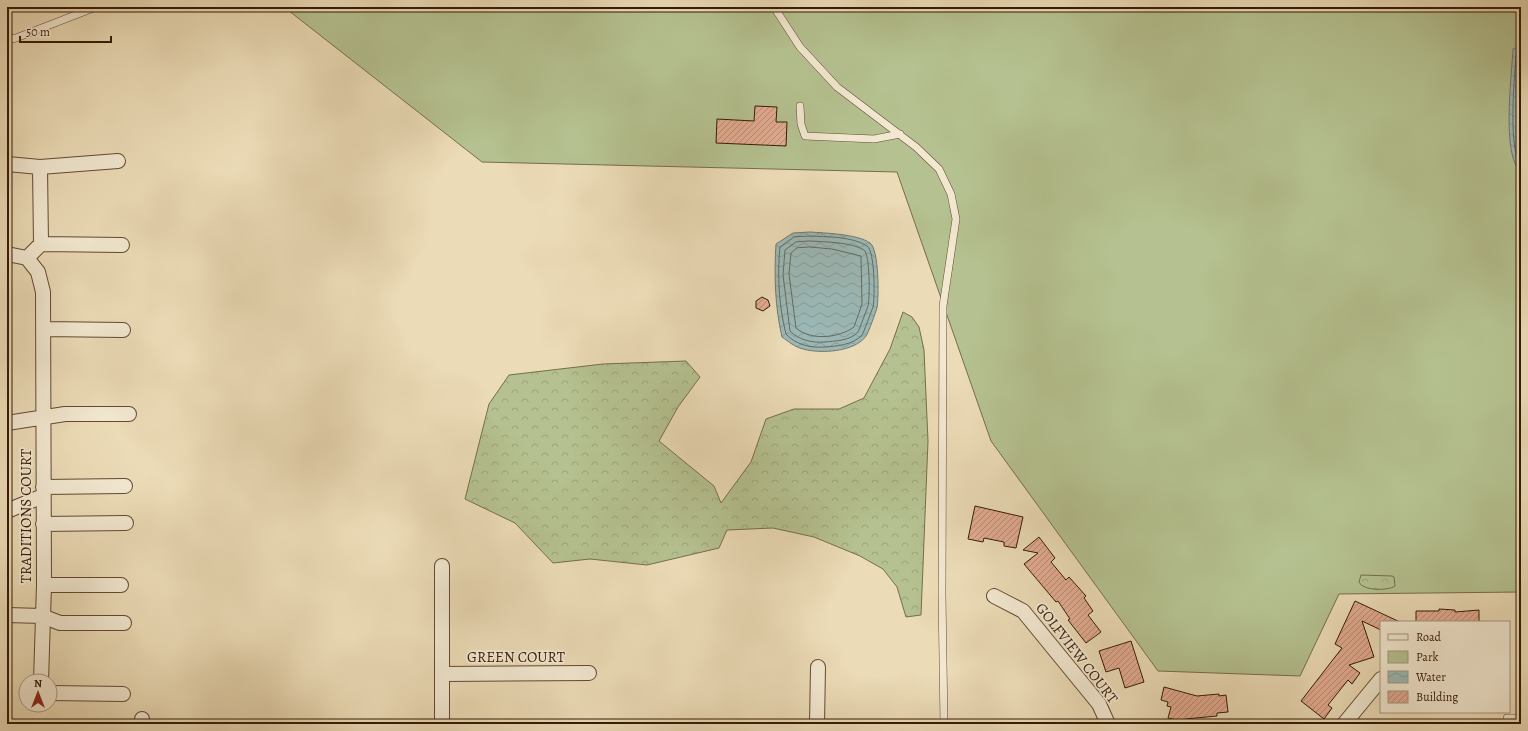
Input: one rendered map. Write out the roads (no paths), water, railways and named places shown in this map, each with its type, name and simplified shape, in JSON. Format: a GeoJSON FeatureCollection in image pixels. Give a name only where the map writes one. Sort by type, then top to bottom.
{"type":"FeatureCollection","features":[{"type":"Feature","properties":{"kind":"street"},"geometry":{"type":"LineString","coordinates":[[7,164],[40,166],[118,161]]}},
{"type":"Feature","properties":{"kind":"street"},"geometry":{"type":"LineString","coordinates":[[40,166],[41,244]]}},
{"type":"Feature","properties":{"kind":"street"},"geometry":{"type":"LineString","coordinates":[[7,254],[27,258],[41,244],[122,245]]}},
{"type":"Feature","properties":{"kind":"street","name":"TRADITIONS COURT"},"geometry":{"type":"LineString","coordinates":[[27,258],[38,272],[44,292],[44,585],[41,673]]}},
{"type":"Feature","properties":{"kind":"street"},"geometry":{"type":"LineString","coordinates":[[44,329],[123,330]]}},
{"type":"Feature","properties":{"kind":"street"},"geometry":{"type":"LineString","coordinates":[[7,423],[65,414],[129,414]]}},
{"type":"Feature","properties":{"kind":"street"},"geometry":{"type":"LineString","coordinates":[[7,511],[43,492],[124,486]]}},
{"type":"Feature","properties":{"kind":"street"},"geometry":{"type":"LineString","coordinates":[[43,524],[126,523]]}},
{"type":"Feature","properties":{"kind":"street"},"geometry":{"type":"LineString","coordinates":[[442,566],[442,724]]}},
{"type":"Feature","properties":{"kind":"street"},"geometry":{"type":"LineString","coordinates":[[44,585],[121,585]]}},
{"type":"Feature","properties":{"kind":"street","name":"GOLFVIEW COURT"},"geometry":{"type":"LineString","coordinates":[[994,596],[1023,611],[1098,704],[1108,724]]}},
{"type":"Feature","properties":{"kind":"street"},"geometry":{"type":"LineString","coordinates":[[7,615],[42,616],[60,623],[124,622]]}},
{"type":"Feature","properties":{"kind":"street"},"geometry":{"type":"LineString","coordinates":[[817,724],[818,667]]}},
{"type":"Feature","properties":{"kind":"street","name":"GREEN COURT"},"geometry":{"type":"LineString","coordinates":[[442,674],[589,673]]}},
{"type":"Feature","properties":{"kind":"street"},"geometry":{"type":"LineString","coordinates":[[1344,724],[1380,680]]}},
{"type":"Feature","properties":{"kind":"street"},"geometry":{"type":"LineString","coordinates":[[58,693],[123,694]]}},
{"type":"Feature","properties":{"kind":"lane"},"geometry":{"type":"LineString","coordinates":[[7,40],[16,38],[96,7]]}},
{"type":"Feature","properties":{"kind":"lane"},"geometry":{"type":"LineString","coordinates":[[774,7],[800,47],[837,87],[916,147],[939,169],[951,194],[956,219],[943,306],[942,595],[944,724]]}},
{"type":"Feature","properties":{"kind":"lane"},"geometry":{"type":"LineString","coordinates":[[800,106],[801,124],[805,136],[874,139],[900,134]]}},
{"type":"Feature","properties":{"kind":"lane"},"geometry":{"type":"LineString","coordinates":[[1507,724],[1507,718],[1521,718]]}},
{"type":"Feature","properties":{"kind":"water"},"geometry":{"type":"Polygon","coordinates":[[[1521,46],[1521,172],[1515,163],[1511,149],[1509,114],[1513,49],[1521,46]]]}},
{"type":"Feature","properties":{"kind":"water"},"geometry":{"type":"Polygon","coordinates":[[[810,232],[841,234],[858,238],[870,243],[873,247],[877,263],[877,308],[866,336],[861,341],[846,348],[828,351],[810,351],[797,347],[782,337],[776,291],[776,244],[793,233],[810,232]]]}}]}
